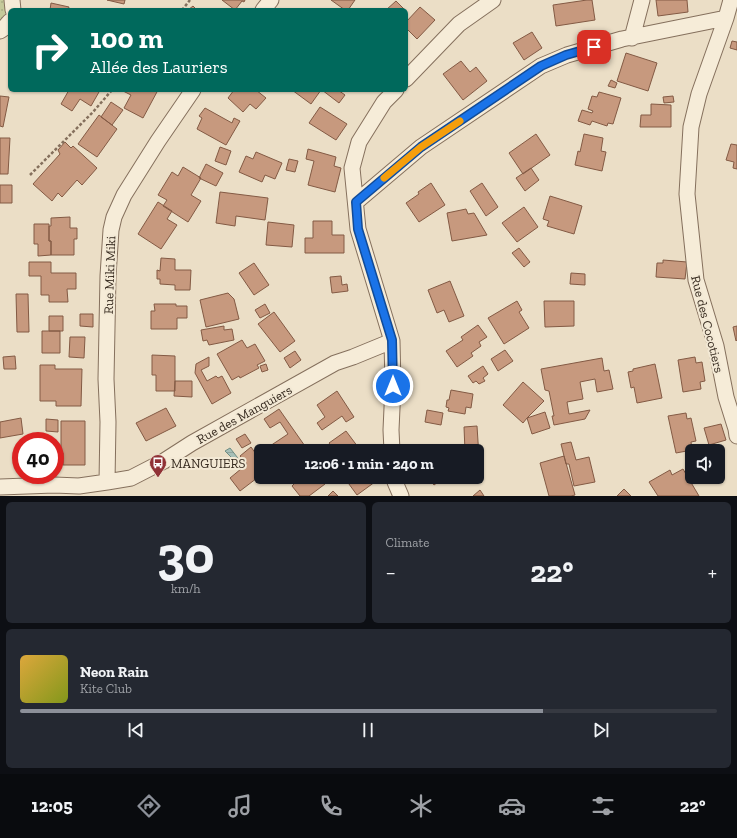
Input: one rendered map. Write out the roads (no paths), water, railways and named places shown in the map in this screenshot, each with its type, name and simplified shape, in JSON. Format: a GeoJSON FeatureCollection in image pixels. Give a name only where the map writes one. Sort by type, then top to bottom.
{"type":"FeatureCollection","features":[{"type":"Feature","properties":{"kind":"street"},"geometry":{"type":"LineString","coordinates":[[265,8],[271,0]]}},
{"type":"Feature","properties":{"kind":"street"},"geometry":{"type":"LineString","coordinates":[[408,77],[459,24],[493,0]]}},
{"type":"Feature","properties":{"kind":"street"},"geometry":{"type":"LineString","coordinates":[[632,38],[642,0]]}},
{"type":"Feature","properties":{"kind":"street","name":"Rue des Cocotiers"},"geometry":{"type":"LineString","coordinates":[[731,0],[699,94],[691,127],[687,194],[696,280],[716,346],[726,397],[737,436]]}},
{"type":"Feature","properties":{"kind":"street"},"geometry":{"type":"LineString","coordinates":[[356,202],[421,147],[541,66],[566,55],[622,39],[726,18]]}},
{"type":"Feature","properties":{"kind":"street","name":"Rue Miki Miki"},"geometry":{"type":"LineString","coordinates":[[107,482],[108,422],[106,379],[108,276],[111,230],[114,217],[124,195],[158,141],[192,92]]}},
{"type":"Feature","properties":{"kind":"street"},"geometry":{"type":"LineString","coordinates":[[391,444],[390,430],[393,386],[392,340],[358,229],[352,168],[359,142],[384,102],[394,92]]}},
{"type":"Feature","properties":{"kind":"street","name":"Rue des Manguiers"},"geometry":{"type":"LineString","coordinates":[[0,486],[79,486],[131,478],[146,471],[196,440],[335,363],[392,340]]}},
{"type":"Feature","properties":{"kind":"street"},"geometry":{"type":"LineString","coordinates":[[396,484],[401,496]]}},
{"type":"Feature","properties":{"kind":"water"},"geometry":{"type":"Polygon","coordinates":[[[230,448],[241,462],[237,466],[225,451],[230,448]]]}},
{"type":"Feature","properties":{"kind":"place","name":"MANGUIERS"},"geometry":{"type":"Point","coordinates":[158,478]}}]}
